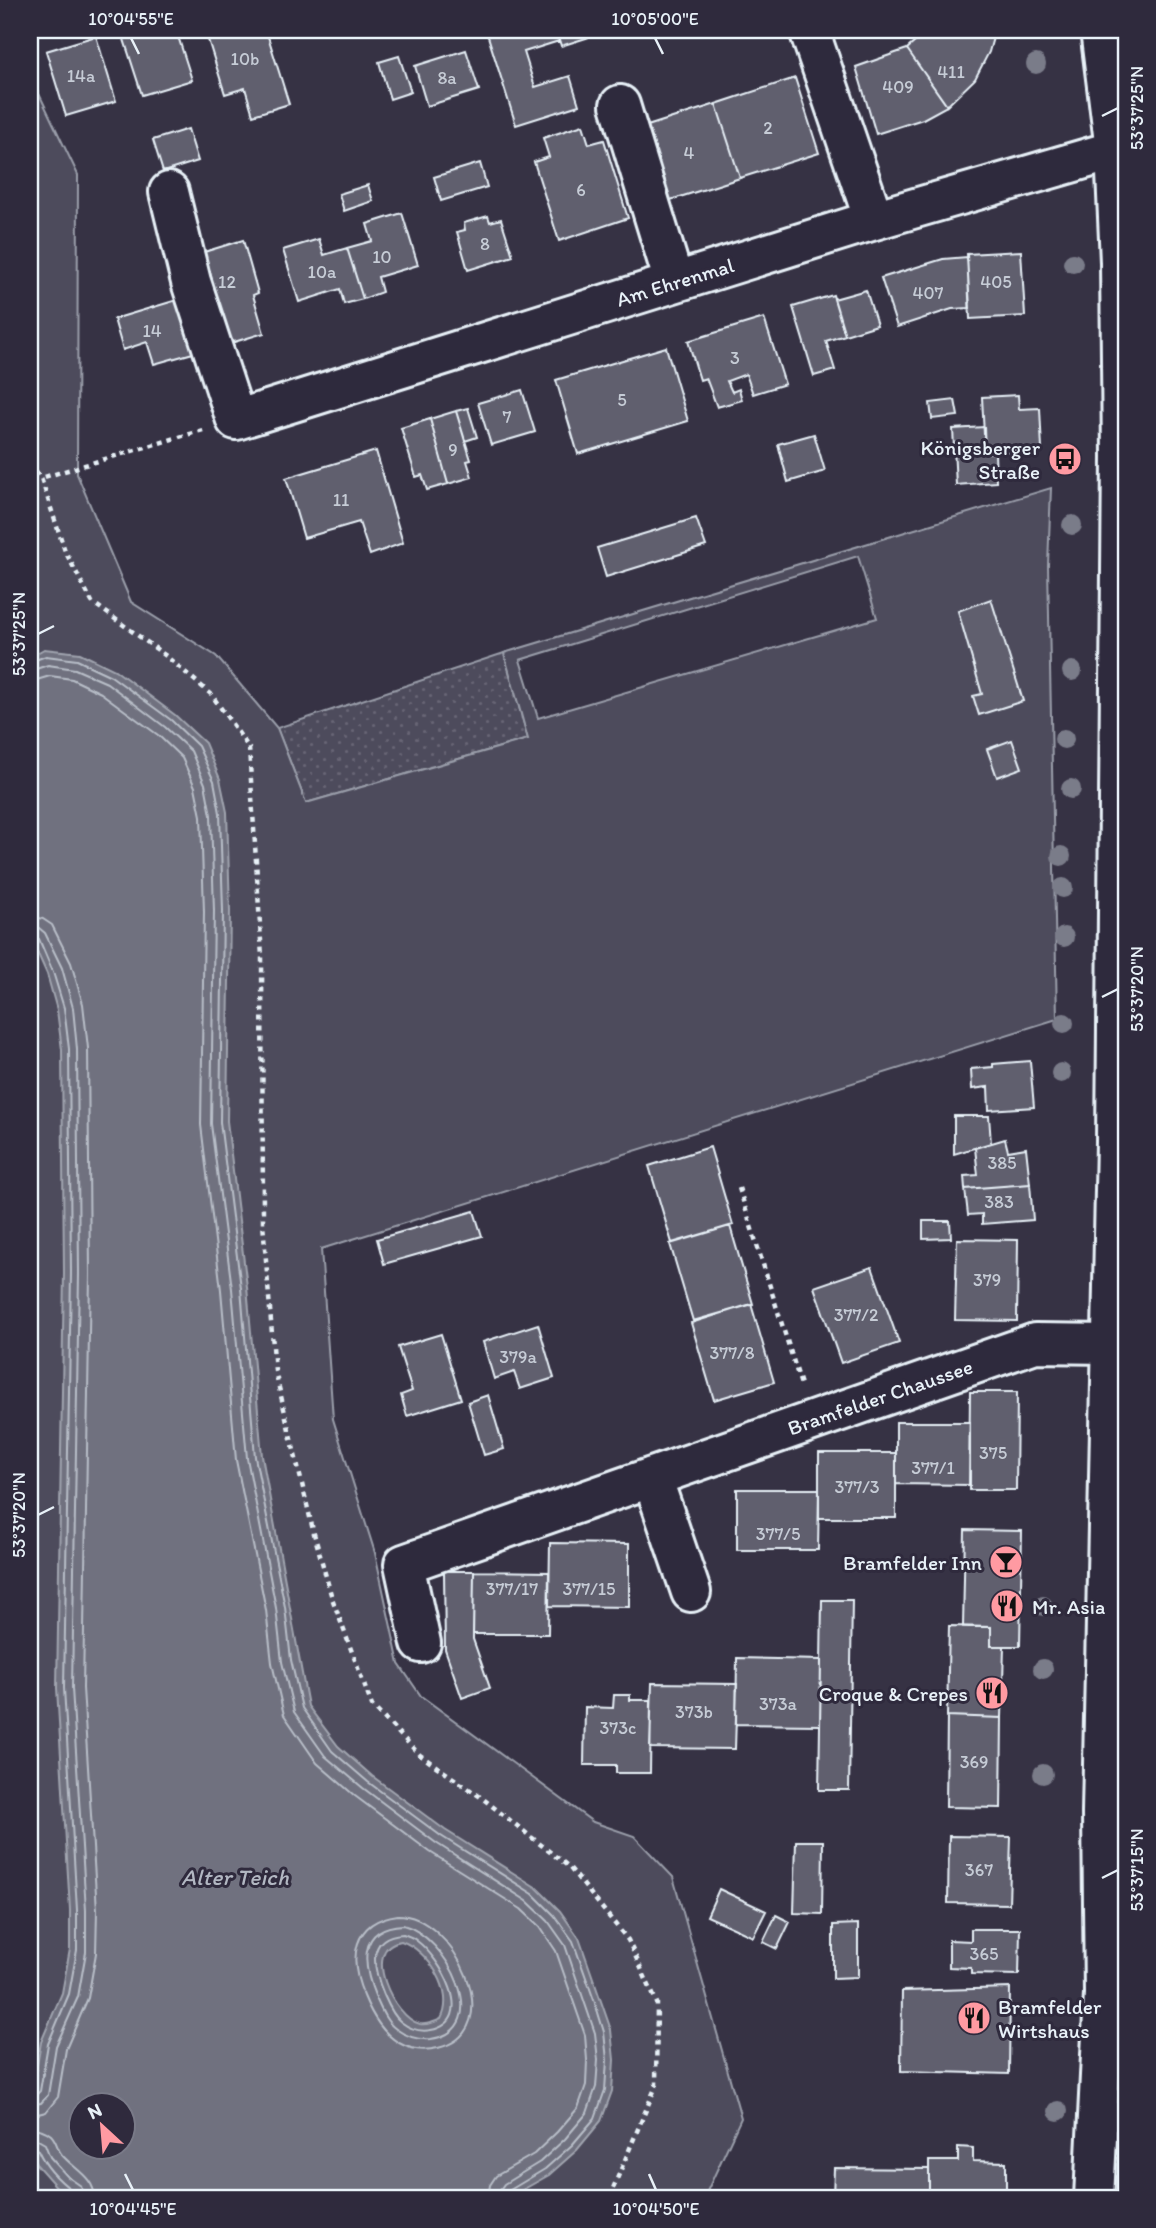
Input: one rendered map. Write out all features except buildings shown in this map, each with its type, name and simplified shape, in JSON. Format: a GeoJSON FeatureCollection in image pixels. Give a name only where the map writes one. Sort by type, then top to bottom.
{"type":"FeatureCollection","features":[{"type":"Feature","properties":{"kind":"main road"},"geometry":{"type":"LineString","coordinates":[[809,30],[874,220]]}},
{"type":"Feature","properties":{"kind":"main road"},"geometry":{"type":"LineString","coordinates":[[1094,2198],[1104,1994],[1102,1814],[1111,1344],[1119,1287],[1115,1142],[1123,717],[1121,149],[1100,30]]}},
{"type":"Feature","properties":{"kind":"main road"},"geometry":{"type":"LineString","coordinates":[[620,105],[674,282]]}},
{"type":"Feature","properties":{"kind":"main road","name":"Am Ehrenmal"},"geometry":{"type":"LineString","coordinates":[[236,421],[874,220],[1121,149]]}},
{"type":"Feature","properties":{"kind":"main road"},"geometry":{"type":"LineString","coordinates":[[169,192],[191,282],[236,421]]}},
{"type":"Feature","properties":{"kind":"main road","name":"Bramfelder Chaussee"},"geometry":{"type":"LineString","coordinates":[[421,1643],[404,1564],[1035,1343],[1111,1344]]}},
{"type":"Feature","properties":{"kind":"main road"},"geometry":{"type":"LineString","coordinates":[[652,1476],[691,1592]]}},
{"type":"Feature","properties":{"kind":"path"},"geometry":{"type":"LineString","coordinates":[[41,478],[236,421]]}},
{"type":"Feature","properties":{"kind":"path"},"geometry":{"type":"LineString","coordinates":[[30,463],[41,478],[65,551],[92,603],[166,656],[211,694],[249,748],[262,957],[264,1237],[275,1371],[313,1530],[332,1598],[372,1706],[419,1755],[482,1798],[569,1867],[628,1940],[657,2003],[656,2086],[609,2198]]}},
{"type":"Feature","properties":{"kind":"path"},"geometry":{"type":"LineString","coordinates":[[739,1188],[812,1421]]}},
{"type":"Feature","properties":{"kind":"shaded area"},"geometry":{"type":"Polygon","coordinates":[[[30,75],[78,175],[77,474],[131,602],[216,656],[277,728],[306,803],[528,739],[504,653],[1051,488],[1048,565],[1057,1019],[321,1249],[333,1419],[375,1553],[399,1664],[421,1696],[593,1822],[634,1836],[673,1877],[741,2118],[704,2198],[30,2198],[30,75]],[[858,556],[520,660],[538,718],[877,618],[858,556]]]}},
{"type":"Feature","properties":{"kind":"shaded area"},"geometry":{"type":"Polygon","coordinates":[[[504,653],[528,739],[306,803],[277,728],[504,653]]]}},
{"type":"Feature","properties":{"kind":"water","name":"Alter Teich"},"geometry":{"type":"Polygon","coordinates":[[[44,649],[80,653],[115,670],[175,715],[205,743],[220,779],[227,812],[230,911],[227,1121],[247,1287],[262,1456],[308,1706],[338,1746],[372,1776],[445,1830],[537,1888],[560,1911],[579,1938],[611,2030],[614,2060],[612,2091],[601,2121],[577,2150],[549,2175],[508,2198],[73,2198],[58,2189],[36,2164],[30,2143],[30,2107],[41,2042],[62,1993],[70,1949],[70,1910],[57,1688],[64,1273],[62,1050],[57,1010],[47,974],[30,936],[30,657],[44,649]],[[401,1941],[389,1946],[383,1956],[385,1982],[400,2009],[410,2019],[420,2024],[431,2023],[441,2019],[445,2008],[442,1985],[437,1973],[421,1953],[401,1941]]]}},
{"type":"Feature","properties":{"kind":"place","name":"Königsberger Straße"},"geometry":{"type":"Point","coordinates":[1065,459]}},
{"type":"Feature","properties":{"kind":"place","name":"Bramfelder Inn"},"geometry":{"type":"Point","coordinates":[1006,1562]}},
{"type":"Feature","properties":{"kind":"place","name":"Mr. Asia"},"geometry":{"type":"Point","coordinates":[1007,1606]}},
{"type":"Feature","properties":{"kind":"place","name":"Croque & Crepes"},"geometry":{"type":"Point","coordinates":[992,1693]}},
{"type":"Feature","properties":{"kind":"place","name":"Bramfelder Wirtshaus"},"geometry":{"type":"Point","coordinates":[974,2018]}}]}
